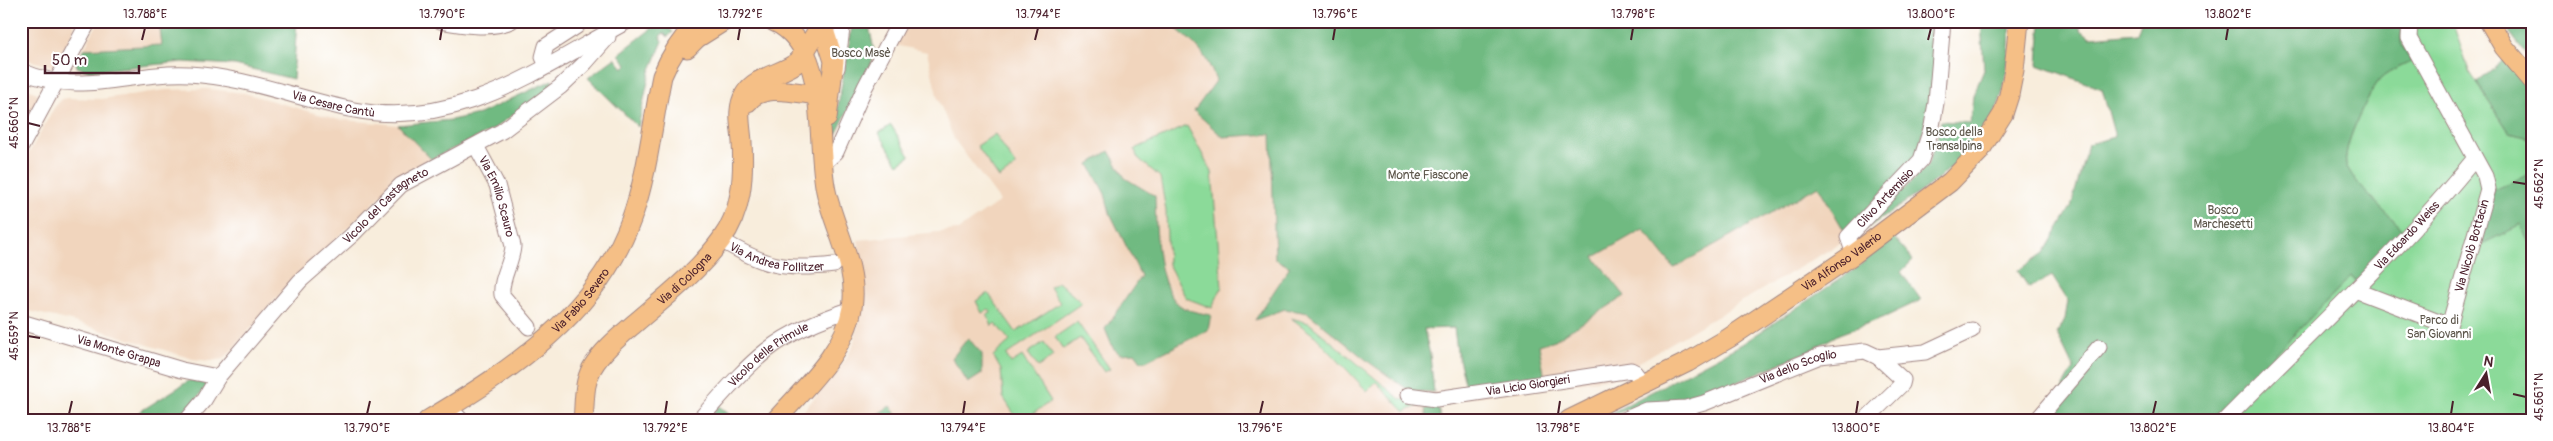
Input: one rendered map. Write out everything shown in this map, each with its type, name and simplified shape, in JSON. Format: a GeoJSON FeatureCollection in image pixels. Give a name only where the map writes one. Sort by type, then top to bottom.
{"type":"FeatureCollection","features":[{"type":"Feature","properties":{"kind":"main road","name":"Via Fabio Severo"},"geometry":{"type":"LineString","coordinates":[[428,420],[455,413],[542,342],[567,319],[606,272],[631,220],[645,169],[653,124],[672,71],[698,30],[724,21]]}},
{"type":"Feature","properties":{"kind":"main road"},"geometry":{"type":"LineString","coordinates":[[773,21],[789,31],[804,52],[821,64],[825,71],[823,164],[829,203],[851,273],[852,309],[842,336],[830,357],[776,420]]}},
{"type":"Feature","properties":{"kind":"main road","name":"Via Alfonso Valerio"},"geometry":{"type":"LineString","coordinates":[[1570,420],[1644,384],[1729,338],[1854,254],[1950,182],[1979,152],[1992,134],[2010,96],[2019,21]]}},
{"type":"Feature","properties":{"kind":"main road"},"geometry":{"type":"LineString","coordinates":[[2489,21],[2504,47],[2532,80]]}},
{"type":"Feature","properties":{"kind":"main road"},"geometry":{"type":"LineString","coordinates":[[823,22],[834,61],[824,96]]}},
{"type":"Feature","properties":{"kind":"main road","name":"Via di Cologna"},"geometry":{"type":"LineString","coordinates":[[583,420],[585,384],[592,368],[610,346],[701,263],[721,240],[733,220],[741,188],[742,143],[739,114],[745,93],[757,82],[794,65],[823,22]]}},
{"type":"Feature","properties":{"kind":"main road"},"geometry":{"type":"LineString","coordinates":[[739,114],[756,93],[774,91],[824,96]]}},
{"type":"Feature","properties":{"kind":"street"},"geometry":{"type":"LineString","coordinates":[[21,147],[88,21]]}},
{"type":"Feature","properties":{"kind":"street"},"geometry":{"type":"LineString","coordinates":[[440,21],[458,25],[487,25],[511,21]]}},
{"type":"Feature","properties":{"kind":"street"},"geometry":{"type":"LineString","coordinates":[[547,66],[543,57],[546,46],[577,26],[580,21]]}},
{"type":"Feature","properties":{"kind":"street","name":"Via Fabio Severo"},"geometry":{"type":"LineString","coordinates":[[698,30],[718,21]]}},
{"type":"Feature","properties":{"kind":"street"},"geometry":{"type":"LineString","coordinates":[[824,96],[839,57],[843,21]]}},
{"type":"Feature","properties":{"kind":"street"},"geometry":{"type":"LineString","coordinates":[[823,164],[836,152],[865,87],[900,21]]}},
{"type":"Feature","properties":{"kind":"street","name":"Clivo Artemisio"},"geometry":{"type":"LineString","coordinates":[[1854,254],[1848,237],[1921,160],[1930,134],[1936,103],[1943,21]]}},
{"type":"Feature","properties":{"kind":"street"},"geometry":{"type":"LineString","coordinates":[[2410,21],[2409,38],[2475,158]]}},
{"type":"Feature","properties":{"kind":"street","name":"Via Cesare Cantù"},"geometry":{"type":"LineString","coordinates":[[21,71],[55,82],[98,84],[156,75],[226,76],[358,111],[429,112],[469,104],[547,66],[618,24]]}},
{"type":"Feature","properties":{"kind":"street","name":"Vicolo del Castagneto"},"geometry":{"type":"LineString","coordinates":[[187,420],[204,400],[218,377],[300,282],[352,235],[401,185],[409,179],[476,146],[560,87],[586,62],[618,24]]}},
{"type":"Feature","properties":{"kind":"street","name":"Via Emilio Scauro"},"geometry":{"type":"LineString","coordinates":[[476,146],[497,184],[513,246],[513,256],[503,281],[502,295],[529,327]]}},
{"type":"Feature","properties":{"kind":"street","name":"Via Edoardo Weiss"},"geometry":{"type":"LineString","coordinates":[[2225,420],[2436,207],[2475,158]]}},
{"type":"Feature","properties":{"kind":"street","name":"Via Nicolò Bottacin"},"geometry":{"type":"LineString","coordinates":[[2355,290],[2449,326],[2488,189],[2485,176],[2475,158]]}},
{"type":"Feature","properties":{"kind":"street","name":"Via Andrea Pollitzer"},"geometry":{"type":"LineString","coordinates":[[721,240],[753,259],[772,265],[812,268],[834,265]]}},
{"type":"Feature","properties":{"kind":"street","name":"Vicolo delle Primule"},"geometry":{"type":"LineString","coordinates":[[699,420],[751,364],[768,349],[826,318],[852,309]]}},
{"type":"Feature","properties":{"kind":"street","name":"Via Monte Grappa"},"geometry":{"type":"LineString","coordinates":[[21,322],[182,370],[218,377]]}},
{"type":"Feature","properties":{"kind":"street","name":"Via dello Scoglio"},"geometry":{"type":"LineString","coordinates":[[1624,420],[1646,410],[1686,408],[1704,404],[1820,356],[1866,351],[1878,357],[1925,352],[1972,330]]}},
{"type":"Feature","properties":{"kind":"street"},"geometry":{"type":"LineString","coordinates":[[2037,420],[2098,347]]}},
{"type":"Feature","properties":{"kind":"street"},"geometry":{"type":"LineString","coordinates":[[1865,420],[1902,384],[1903,380],[1878,357]]}},
{"type":"Feature","properties":{"kind":"street","name":"Via Licio Giorgieri"},"geometry":{"type":"LineString","coordinates":[[1408,395],[1436,399],[1631,370],[1635,372],[1644,384]]}},
{"type":"Feature","properties":{"kind":"shaded area"},"geometry":{"type":"Polygon","coordinates":[[[21,21],[74,21],[74,30],[53,67],[21,58],[21,21]]]}},
{"type":"Feature","properties":{"kind":"shaded area"},"geometry":{"type":"Polygon","coordinates":[[[99,21],[159,21],[162,45],[84,49],[99,21]]]}},
{"type":"Feature","properties":{"kind":"shaded area"},"geometry":{"type":"Polygon","coordinates":[[[904,21],[1167,21],[1200,48],[1210,63],[1216,81],[1194,111],[1223,137],[1271,134],[1275,258],[1290,267],[1256,319],[1285,309],[1308,313],[1370,363],[1410,391],[1455,393],[1545,379],[1539,345],[1555,340],[1594,257],[1643,229],[1674,268],[1818,186],[1845,232],[1839,244],[1636,364],[1627,376],[1437,402],[1438,407],[1425,409],[1427,420],[796,420],[843,363],[853,346],[864,300],[858,240],[958,230],[1000,201],[954,139],[938,99],[927,52],[890,44],[904,21]]]}},
{"type":"Feature","properties":{"kind":"shaded area"},"geometry":{"type":"Polygon","coordinates":[[[21,86],[37,93],[38,98],[21,129],[21,86]]]}},
{"type":"Feature","properties":{"kind":"shaded area"},"geometry":{"type":"Polygon","coordinates":[[[209,89],[244,93],[336,119],[398,125],[431,159],[417,166],[390,187],[285,288],[224,359],[210,361],[193,359],[71,321],[21,309],[21,167],[54,108],[62,99],[68,98],[101,99],[166,90],[209,89]]]}},
{"type":"Feature","properties":{"kind":"green space"},"geometry":{"type":"Polygon","coordinates":[[[159,21],[297,21],[293,79],[235,65],[183,62],[88,71],[77,67],[76,62],[84,49],[162,45],[159,21]]]}},
{"type":"Feature","properties":{"kind":"green space","name":"Bosco Masè"},"geometry":{"type":"Polygon","coordinates":[[[853,21],[868,21],[875,55],[831,145],[853,21]]]}},
{"type":"Feature","properties":{"kind":"green space","name":"Monte Fiascone"},"geometry":{"type":"Polygon","coordinates":[[[1167,21],[1938,21],[1934,80],[1919,152],[1845,232],[1818,186],[1674,268],[1643,229],[1594,257],[1625,296],[1555,340],[1539,345],[1545,379],[1467,391],[1457,351],[1454,328],[1424,329],[1430,355],[1434,392],[1410,391],[1370,363],[1308,313],[1285,309],[1255,320],[1290,267],[1275,259],[1271,134],[1223,137],[1194,111],[1216,81],[1202,53],[1167,21]]]}},
{"type":"Feature","properties":{"kind":"green space","name":"Bosco della Transalpina"},"geometry":{"type":"Polygon","coordinates":[[[1981,21],[2011,21],[2005,82],[1997,108],[1984,131],[1967,152],[1948,170],[1860,233],[1927,166],[1936,144],[1941,121],[1970,123],[1973,96],[1984,70],[1981,21]]]}},
{"type":"Feature","properties":{"kind":"green space","name":"Bosco Marchesetti"},"geometry":{"type":"Polygon","coordinates":[[[2041,21],[2077,21],[2081,30],[2090,37],[2137,33],[2141,21],[2402,21],[2401,43],[2410,62],[2384,76],[2373,89],[2351,137],[2346,160],[2347,167],[2359,184],[2403,230],[2357,281],[2351,276],[2211,420],[2044,420],[2074,369],[2057,334],[2065,319],[2068,301],[2052,276],[2029,288],[2018,271],[2044,253],[2071,207],[2088,144],[2115,137],[2102,89],[2038,65],[2041,21]]]}},
{"type":"Feature","properties":{"kind":"green space","name":"Parco di San Giovanni"},"geometry":{"type":"Polygon","coordinates":[[[2402,21],[2452,21],[2469,71],[2510,133],[2532,139],[2532,420],[2211,420],[2351,276],[2356,281],[2403,230],[2358,184],[2347,167],[2346,160],[2351,137],[2373,89],[2384,76],[2410,62],[2401,43],[2402,21]]]}},
{"type":"Feature","properties":{"kind":"green space"},"geometry":{"type":"Polygon","coordinates":[[[2501,21],[2532,21],[2532,62],[2501,21]]]}},
{"type":"Feature","properties":{"kind":"green space"},"geometry":{"type":"Polygon","coordinates":[[[663,24],[673,32],[668,37],[664,33],[660,36],[663,41],[650,72],[638,127],[588,78],[615,58],[623,68],[627,65],[619,54],[651,29],[663,24]]]}},
{"type":"Feature","properties":{"kind":"green space"},"geometry":{"type":"Polygon","coordinates":[[[2505,59],[2532,91],[2532,139],[2510,133],[2477,83],[2505,59]]]}},
{"type":"Feature","properties":{"kind":"green space"},"geometry":{"type":"Polygon","coordinates":[[[552,80],[553,86],[489,132],[431,159],[398,125],[451,120],[479,114],[552,80]]]}},
{"type":"Feature","properties":{"kind":"green space"},"geometry":{"type":"Polygon","coordinates":[[[891,125],[910,156],[898,164],[879,133],[891,125]]]}},
{"type":"Feature","properties":{"kind":"green space"},"geometry":{"type":"Polygon","coordinates":[[[1187,126],[1212,172],[1222,287],[1212,308],[1186,298],[1168,264],[1166,211],[1160,177],[1137,157],[1135,149],[1187,126]]]}},
{"type":"Feature","properties":{"kind":"green space"},"geometry":{"type":"Polygon","coordinates":[[[995,134],[1016,166],[999,178],[977,146],[995,134]]]}},
{"type":"Feature","properties":{"kind":"green space"},"geometry":{"type":"Polygon","coordinates":[[[1109,151],[1125,178],[1155,196],[1157,240],[1162,274],[1174,300],[1184,308],[1211,315],[1208,330],[1146,361],[1141,361],[1135,353],[1120,354],[1113,348],[1105,329],[1141,276],[1110,213],[1105,194],[1089,164],[1109,151]]]}},
{"type":"Feature","properties":{"kind":"green space"},"geometry":{"type":"Polygon","coordinates":[[[2532,173],[2532,247],[2521,225],[2482,244],[2493,190],[2532,173]]]}},
{"type":"Feature","properties":{"kind":"green space"},"geometry":{"type":"Polygon","coordinates":[[[1893,237],[1913,260],[1901,272],[1921,300],[1885,317],[1839,334],[1813,349],[1700,398],[1675,403],[1640,405],[1598,420],[1742,344],[1855,269],[1893,237]]]}},
{"type":"Feature","properties":{"kind":"green space"},"geometry":{"type":"Polygon","coordinates":[[[1058,282],[1082,303],[1006,355],[1011,363],[1022,356],[1051,401],[1024,420],[1018,420],[1003,397],[1001,370],[993,356],[1010,341],[995,323],[992,326],[987,315],[991,313],[989,309],[982,313],[976,301],[988,293],[1016,332],[1060,303],[1050,287],[1058,282]]]}},
{"type":"Feature","properties":{"kind":"green space"},"geometry":{"type":"Polygon","coordinates":[[[1291,318],[1309,323],[1400,399],[1421,404],[1405,412],[1376,382],[1367,391],[1315,336],[1291,318]]]}},
{"type":"Feature","properties":{"kind":"green space"},"geometry":{"type":"Polygon","coordinates":[[[1077,322],[1110,369],[1104,372],[1080,338],[1063,349],[1055,337],[1077,322]]]}},
{"type":"Feature","properties":{"kind":"green space"},"geometry":{"type":"Polygon","coordinates":[[[968,338],[982,354],[982,374],[968,383],[952,358],[968,338]]]}},
{"type":"Feature","properties":{"kind":"green space"},"geometry":{"type":"Polygon","coordinates":[[[1044,342],[1053,356],[1038,367],[1028,353],[1044,342]]]}},
{"type":"Feature","properties":{"kind":"green space"},"geometry":{"type":"Polygon","coordinates":[[[190,380],[208,384],[181,420],[132,420],[133,416],[190,380]]]}},
{"type":"Feature","properties":{"kind":"green space"},"geometry":{"type":"Polygon","coordinates":[[[719,406],[736,420],[707,420],[719,406]]]}},
{"type":"Feature","properties":{"kind":"green space"},"geometry":{"type":"Polygon","coordinates":[[[890,406],[900,420],[869,420],[890,406]]]}},
{"type":"Feature","properties":{"kind":"green space"},"geometry":{"type":"Polygon","coordinates":[[[1438,407],[1441,420],[1427,420],[1425,409],[1438,407]]]}}]}
